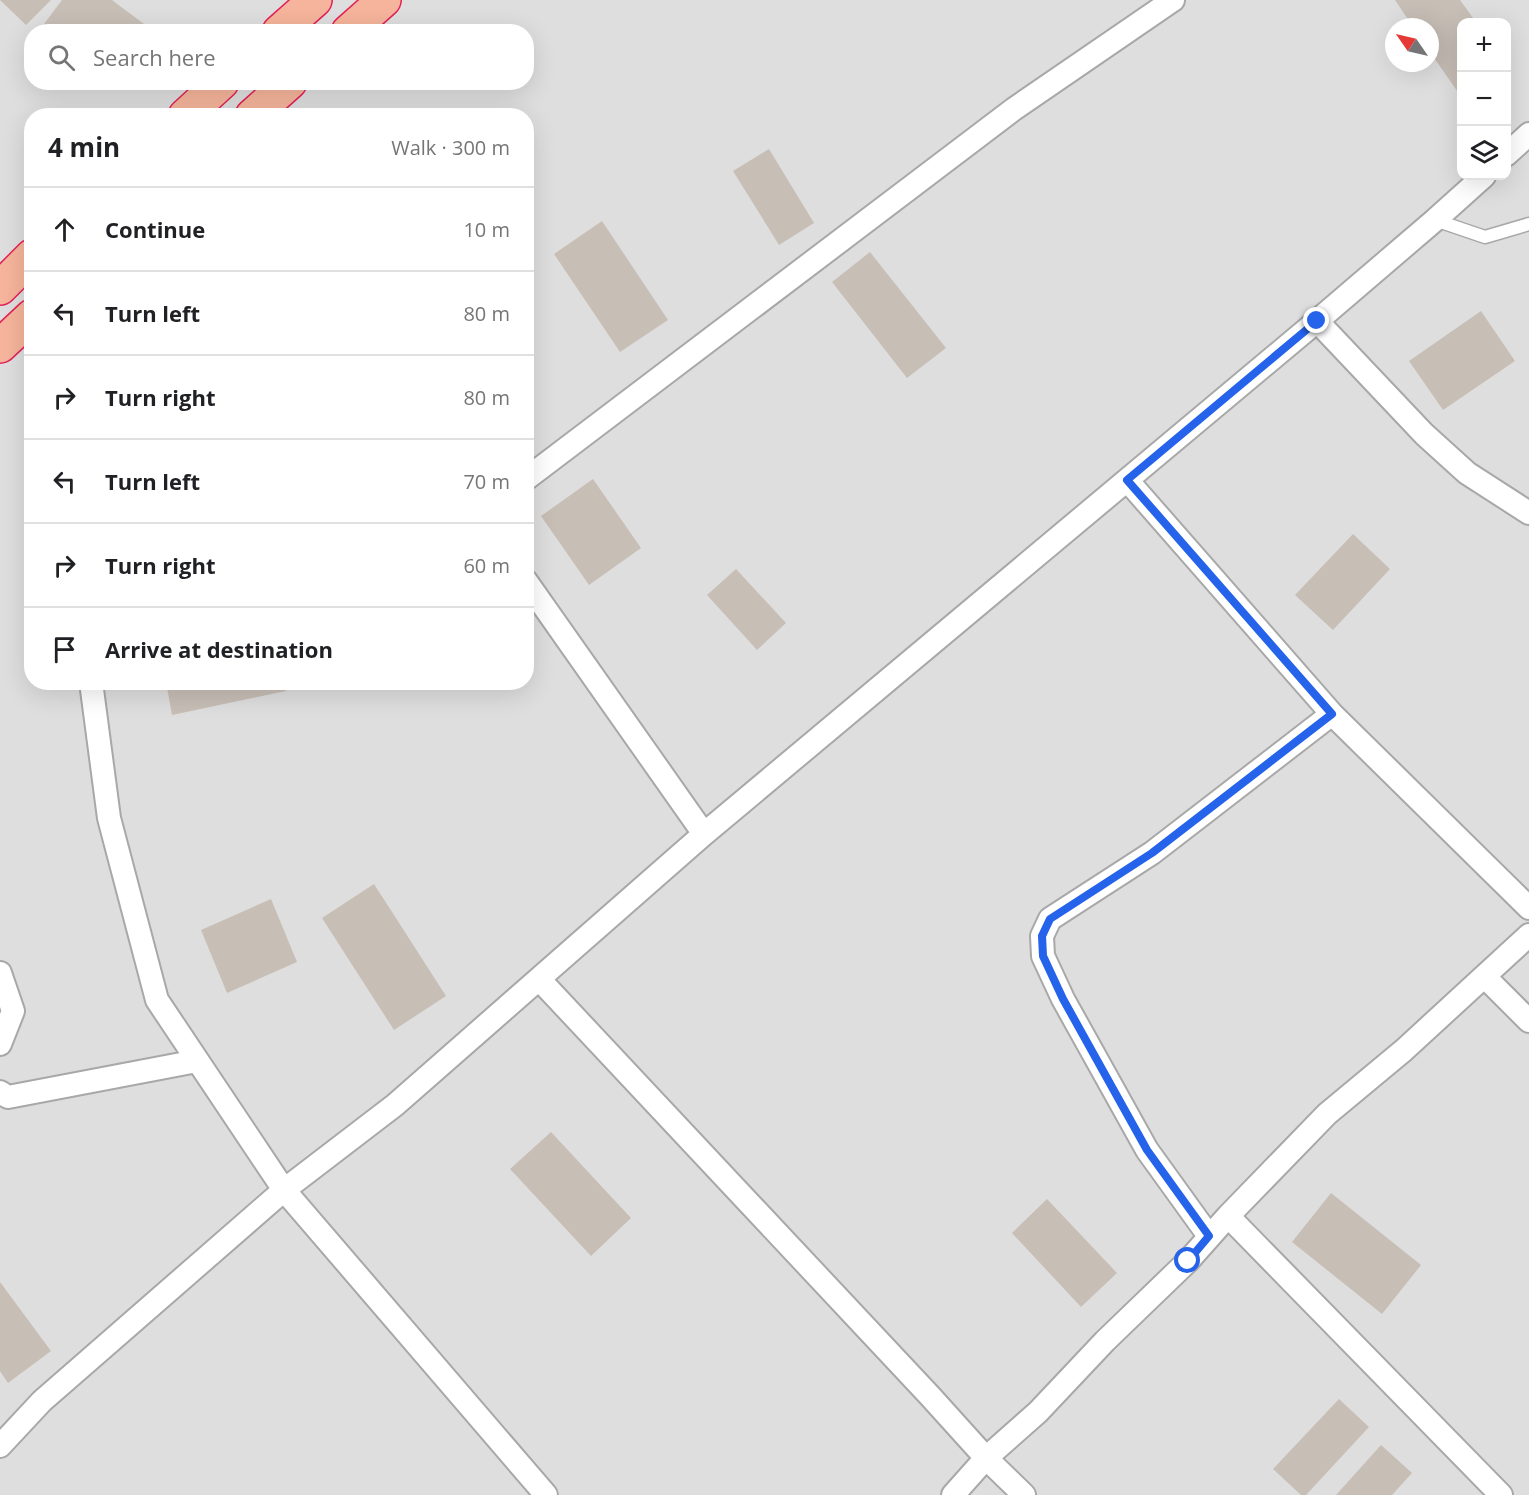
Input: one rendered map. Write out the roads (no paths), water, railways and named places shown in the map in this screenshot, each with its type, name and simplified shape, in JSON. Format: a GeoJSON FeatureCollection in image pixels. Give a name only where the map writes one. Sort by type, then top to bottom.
{"type":"FeatureCollection","features":[{"type":"Feature","properties":{"kind":"highway"},"geometry":{"type":"LineString","coordinates":[[288,24],[315,0]]}},
{"type":"Feature","properties":{"kind":"highway"},"geometry":{"type":"LineString","coordinates":[[357,24],[384,0]]}},
{"type":"Feature","properties":{"kind":"highway"},"geometry":{"type":"LineString","coordinates":[[194,108],[213,90]]}},
{"type":"Feature","properties":{"kind":"highway"},"geometry":{"type":"LineString","coordinates":[[261,108],[281,90]]}},
{"type":"Feature","properties":{"kind":"highway"},"geometry":{"type":"LineString","coordinates":[[0,288],[24,264]]}},
{"type":"Feature","properties":{"kind":"highway"},"geometry":{"type":"LineString","coordinates":[[0,346],[24,324]]}},
{"type":"Feature","properties":{"kind":"street"},"geometry":{"type":"LineString","coordinates":[[534,473],[1014,109],[1173,0]]}},
{"type":"Feature","properties":{"kind":"street"},"geometry":{"type":"LineString","coordinates":[[1511,150],[1529,134]]}},
{"type":"Feature","properties":{"kind":"street"},"geometry":{"type":"LineString","coordinates":[[0,1446],[42,1401],[284,1190],[395,1104],[704,834],[1317,321],[1480,180]]}},
{"type":"Feature","properties":{"kind":"street"},"geometry":{"type":"LineString","coordinates":[[1317,321],[1424,434],[1467,473],[1529,513]]}},
{"type":"Feature","properties":{"kind":"street"},"geometry":{"type":"LineString","coordinates":[[1127,480],[1332,714],[1529,908]]}},
{"type":"Feature","properties":{"kind":"street"},"geometry":{"type":"LineString","coordinates":[[534,592],[704,834]]}},
{"type":"Feature","properties":{"kind":"street"},"geometry":{"type":"LineString","coordinates":[[92,690],[109,818],[157,999],[284,1190],[546,1495]]}},
{"type":"Feature","properties":{"kind":"street"},"geometry":{"type":"LineString","coordinates":[[1209,1236],[1147,1150],[1068,1009],[1043,956],[1042,936],[1050,919],[1152,853],[1332,714]]}},
{"type":"Feature","properties":{"kind":"street"},"geometry":{"type":"LineString","coordinates":[[953,1495],[986,1458],[1038,1412],[1105,1341],[1188,1261],[1209,1236],[1327,1114],[1404,1050],[1529,935]]}},
{"type":"Feature","properties":{"kind":"street"},"geometry":{"type":"LineString","coordinates":[[0,973],[13,1011],[0,1044]]}},
{"type":"Feature","properties":{"kind":"street"},"geometry":{"type":"LineString","coordinates":[[1485,976],[1529,1021]]}},
{"type":"Feature","properties":{"kind":"street"},"geometry":{"type":"LineString","coordinates":[[539,979],[914,1378],[986,1458],[1024,1495]]}},
{"type":"Feature","properties":{"kind":"street"},"geometry":{"type":"LineString","coordinates":[[0,1092],[8,1097],[198,1060]]}},
{"type":"Feature","properties":{"kind":"street"},"geometry":{"type":"LineString","coordinates":[[1228,1216],[1501,1495]]}},
{"type":"Feature","properties":{"kind":"lane"},"geometry":{"type":"LineString","coordinates":[[1435,220],[1485,237],[1529,224]]}}]}
